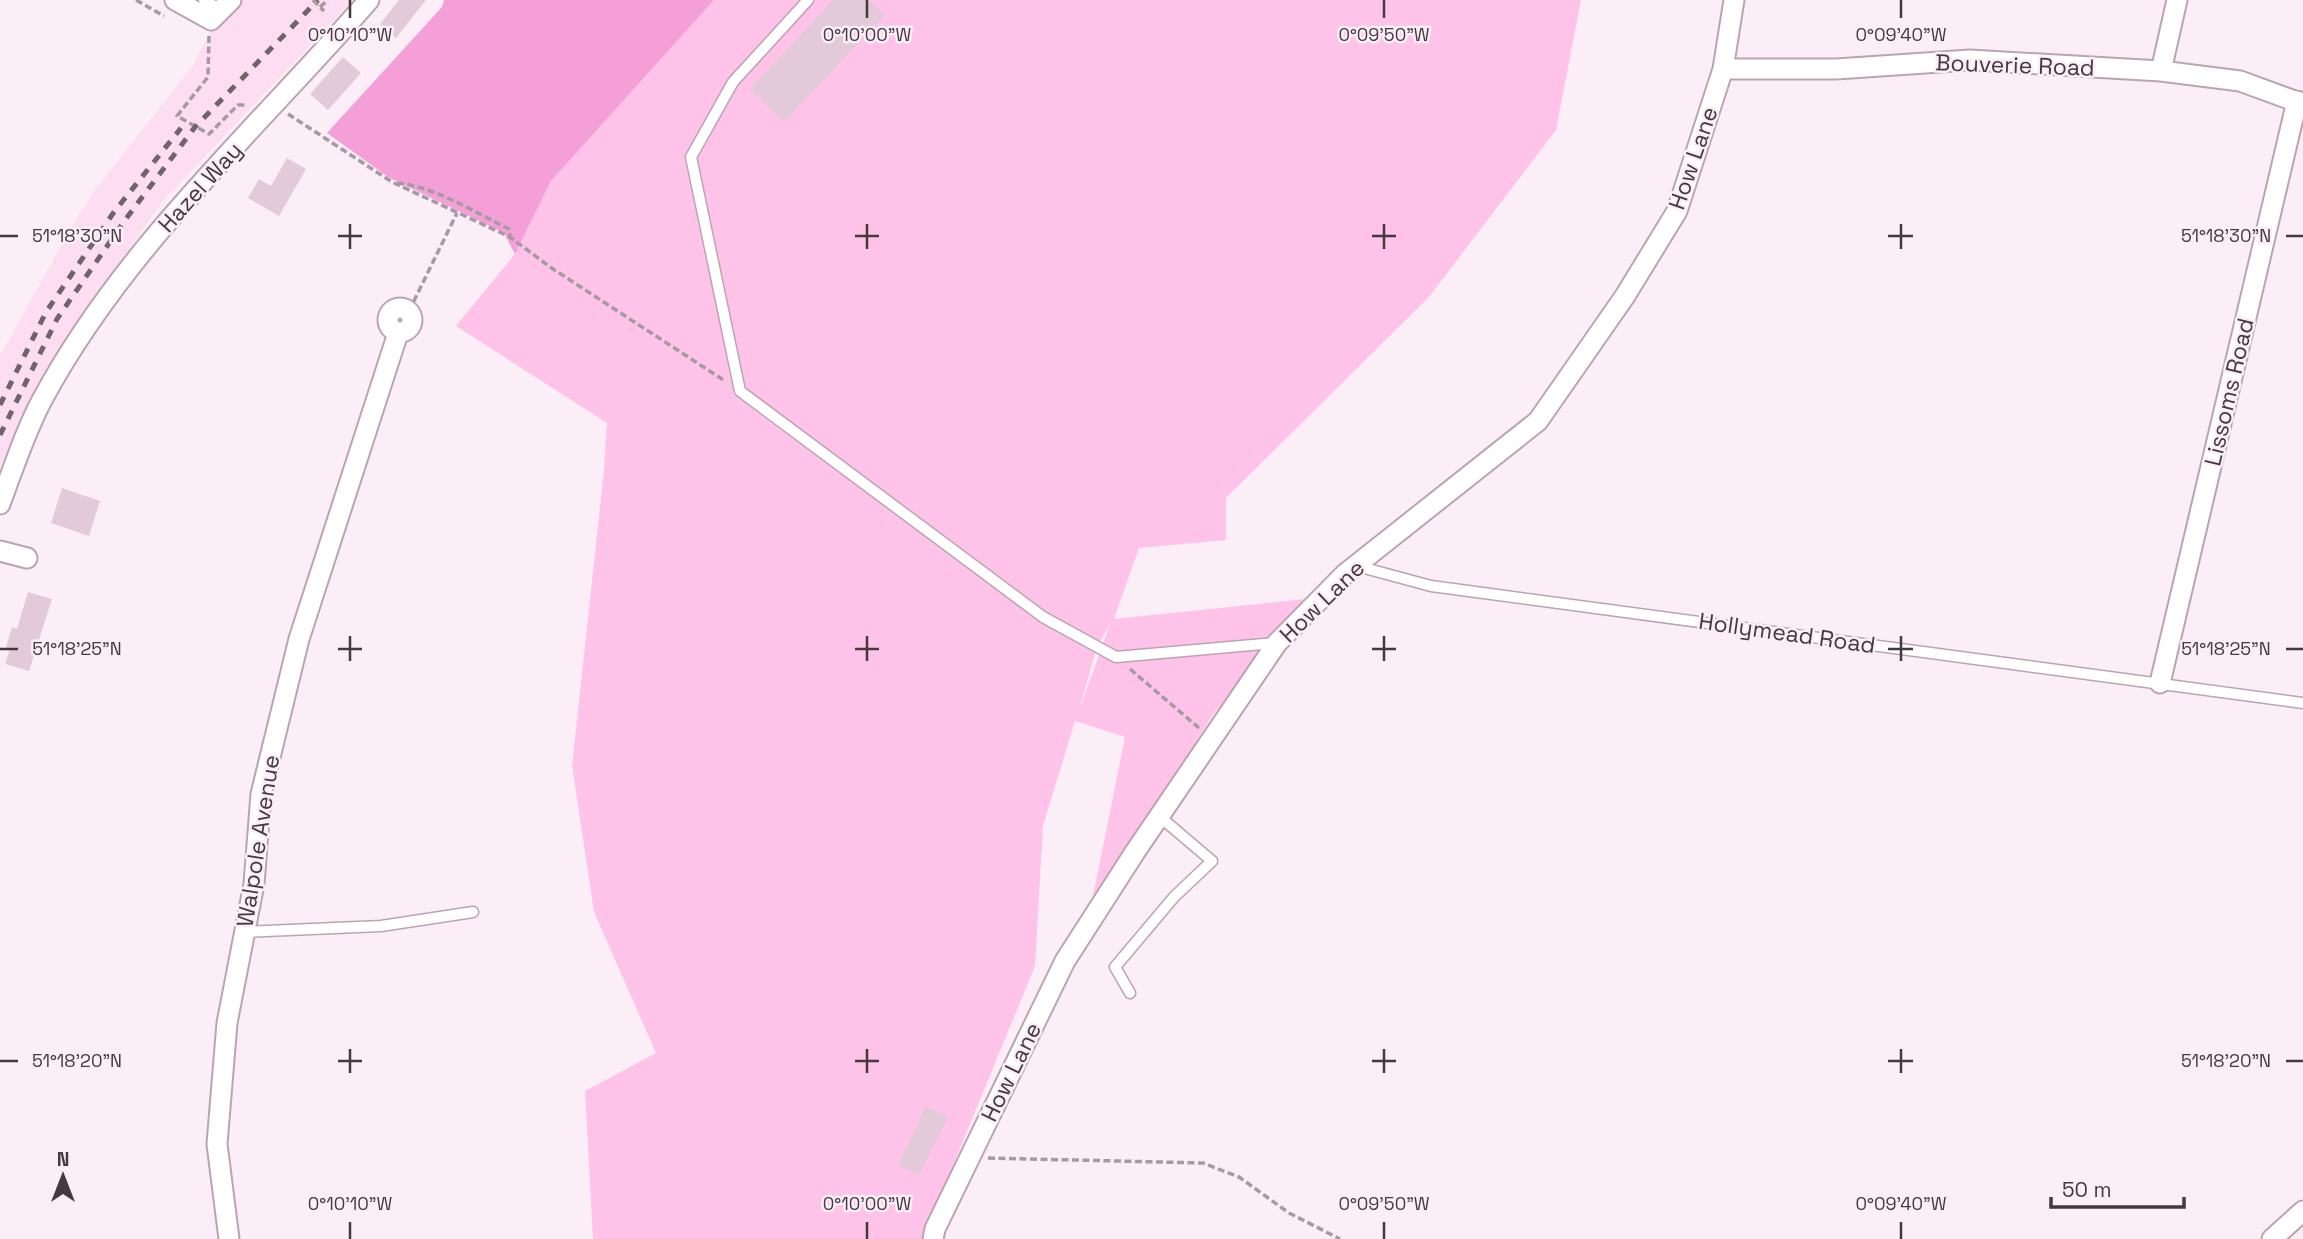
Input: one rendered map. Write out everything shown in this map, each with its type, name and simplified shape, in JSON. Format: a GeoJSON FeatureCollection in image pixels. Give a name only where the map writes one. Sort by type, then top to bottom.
{"type":"FeatureCollection","features":[{"type":"Feature","properties":{"kind":"street"},"geometry":{"type":"LineString","coordinates":[[175,0],[216,8]]}},
{"type":"Feature","properties":{"kind":"street","name":"Hazel Way"},"geometry":{"type":"LineString","coordinates":[[0,503],[42,401],[91,322],[156,237],[208,176],[369,0]]}},
{"type":"Feature","properties":{"kind":"street","name":"How Lane"},"geometry":{"type":"LineString","coordinates":[[933,1239],[935,1229],[1065,961],[1159,816],[1277,643],[1356,566],[1538,421],[1625,296],[1676,211],[1723,69],[1734,0]]}},
{"type":"Feature","properties":{"kind":"street"},"geometry":{"type":"LineString","coordinates":[[2161,71],[2177,0]]}},
{"type":"Feature","properties":{"kind":"street","name":"Bouverie Road"},"geometry":{"type":"LineString","coordinates":[[1723,69],[1836,69],[1970,60],[2161,71],[2240,80],[2300,103]]}},
{"type":"Feature","properties":{"kind":"street","name":"Lissoms Road"},"geometry":{"type":"LineString","coordinates":[[2160,683],[2300,103]]}},
{"type":"Feature","properties":{"kind":"street","name":"Walpole Avenue"},"geometry":{"type":"LineString","coordinates":[[229,1239],[217,1144],[227,1023],[254,884],[261,794],[299,639],[398,333],[408,330],[413,320],[409,311]]}},
{"type":"Feature","properties":{"kind":"street"},"geometry":{"type":"LineString","coordinates":[[0,551],[27,558]]}},
{"type":"Feature","properties":{"kind":"street"},"geometry":{"type":"LineString","coordinates":[[2273,1239],[2303,1211]]}},
{"type":"Feature","properties":{"kind":"lane"},"geometry":{"type":"LineString","coordinates":[[808,0],[733,82],[691,158],[740,391],[1043,617],[1116,657],[1277,643]]}},
{"type":"Feature","properties":{"kind":"lane","name":"Hollymead Road"},"geometry":{"type":"LineString","coordinates":[[1356,566],[1431,586],[2303,703]]}},
{"type":"Feature","properties":{"kind":"lane"},"geometry":{"type":"LineString","coordinates":[[1130,993],[1115,967],[1174,897],[1212,861],[1159,816]]}},
{"type":"Feature","properties":{"kind":"lane"},"geometry":{"type":"LineString","coordinates":[[245,932],[381,926],[472,912]]}},
{"type":"Feature","properties":{"kind":"path"},"geometry":{"type":"LineString","coordinates":[[313,0],[322,9],[328,0]]}},
{"type":"Feature","properties":{"kind":"path"},"geometry":{"type":"LineString","coordinates":[[216,8],[208,77],[177,116],[209,134],[238,105],[274,105],[392,182],[510,237],[550,267],[740,391]]}},
{"type":"Feature","properties":{"kind":"path"},"geometry":{"type":"LineString","coordinates":[[392,182],[411,184],[444,197],[509,229],[510,237]]}},
{"type":"Feature","properties":{"kind":"path"},"geometry":{"type":"LineString","coordinates":[[409,311],[457,213]]}},
{"type":"Feature","properties":{"kind":"path"},"geometry":{"type":"LineString","coordinates":[[1116,657],[1212,738]]}},
{"type":"Feature","properties":{"kind":"path"},"geometry":{"type":"LineString","coordinates":[[970,1158],[1203,1163],[1239,1177],[1289,1213],[1340,1239]]}},
{"type":"Feature","properties":{"kind":"shaded area"},"geometry":{"type":"Polygon","coordinates":[[[227,0],[353,0],[161,203],[37,383],[0,466],[0,356],[72,226],[97,187],[192,67],[227,0]]]}},
{"type":"Feature","properties":{"kind":"shaded area"},"geometry":{"type":"Polygon","coordinates":[[[444,0],[714,0],[551,181],[515,254],[504,233],[388,177],[327,133],[442,7],[444,0]]]}},
{"type":"Feature","properties":{"kind":"shaded area"},"geometry":{"type":"Polygon","coordinates":[[[714,0],[1581,0],[1556,130],[1429,297],[1226,498],[1226,540],[1139,548],[1114,619],[1324,597],[1277,643],[1214,713],[1090,911],[1125,737],[1075,721],[1043,826],[1035,966],[925,1239],[593,1239],[585,1091],[656,1053],[594,912],[572,766],[607,423],[456,326],[515,254],[551,181],[714,0]],[[1110,624],[1097,647],[1081,705],[1110,624]]]}},
{"type":"Feature","properties":{"kind":"building"},"geometry":{"type":"Polygon","coordinates":[[[399,0],[426,0],[396,38],[380,24],[399,0]]]}},
{"type":"Feature","properties":{"kind":"building"},"geometry":{"type":"Polygon","coordinates":[[[833,0],[869,0],[885,15],[784,122],[750,89],[833,0]]]}},
{"type":"Feature","properties":{"kind":"building"},"geometry":{"type":"Polygon","coordinates":[[[343,57],[361,73],[328,110],[310,94],[343,57]]]}},
{"type":"Feature","properties":{"kind":"building"},"geometry":{"type":"Polygon","coordinates":[[[287,158],[306,169],[279,216],[248,198],[259,179],[271,186],[287,158]]]}},
{"type":"Feature","properties":{"kind":"building"},"geometry":{"type":"Polygon","coordinates":[[[62,488],[100,501],[89,536],[51,523],[62,488]]]}},
{"type":"Feature","properties":{"kind":"building"},"geometry":{"type":"Polygon","coordinates":[[[28,592],[52,599],[29,671],[5,664],[10,649],[6,647],[12,627],[17,629],[28,592]]]}},
{"type":"Feature","properties":{"kind":"building"},"geometry":{"type":"Polygon","coordinates":[[[926,1106],[948,1117],[919,1175],[898,1165],[926,1106]]]}},
{"type":"Feature","properties":{"kind":"railway"},"geometry":{"type":"LineString","coordinates":[[0,435],[57,319],[125,220],[195,127],[318,0]]}},
{"type":"Feature","properties":{"kind":"railway"},"geometry":{"type":"LineString","coordinates":[[0,405],[46,312],[114,212],[181,128]]}}]}
